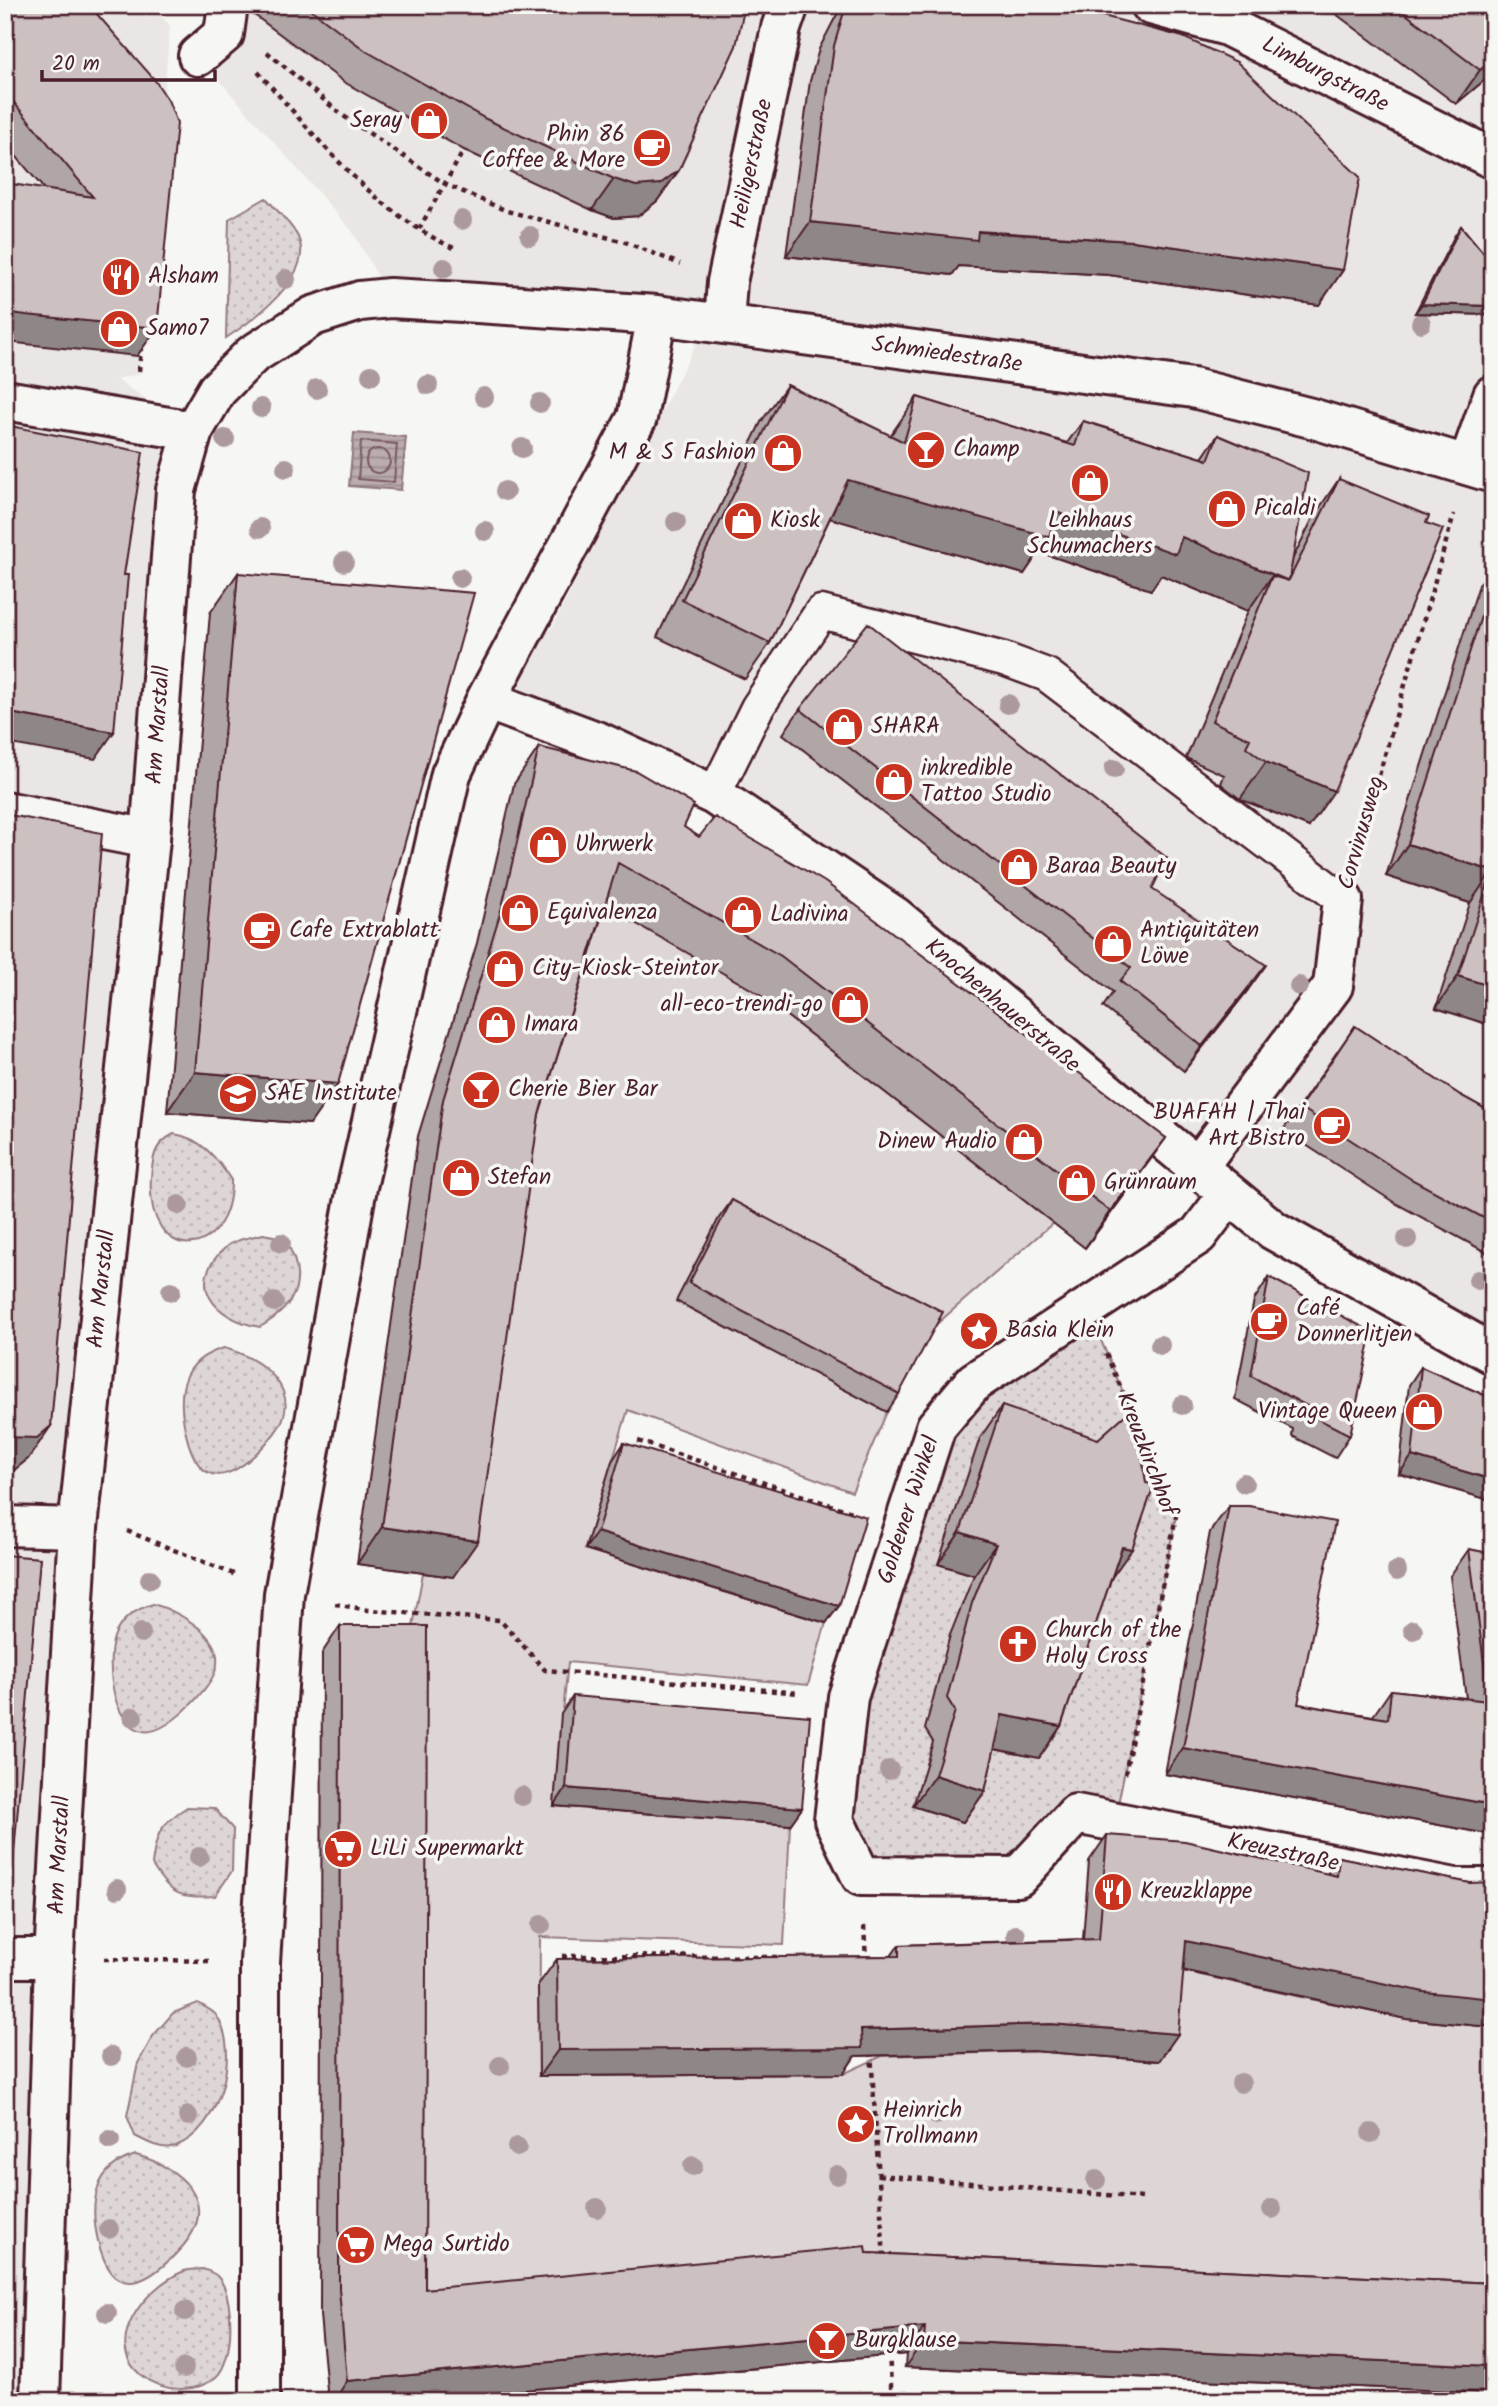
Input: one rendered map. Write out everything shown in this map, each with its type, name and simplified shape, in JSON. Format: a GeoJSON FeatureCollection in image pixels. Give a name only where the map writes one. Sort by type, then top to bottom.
{"type":"FeatureCollection","features":[{"type":"Feature","properties":{"kind":"street","name":"Heiligerstraße"},"geometry":{"type":"LineString","coordinates":[[724,323],[727,282],[781,28],[789,5]]}},
{"type":"Feature","properties":{"kind":"street","name":"Limburgstraße"},"geometry":{"type":"LineString","coordinates":[[1151,5],[1227,26],[1493,159]]}},
{"type":"Feature","properties":{"kind":"street","name":"Schmiedestraße"},"geometry":{"type":"LineString","coordinates":[[390,298],[657,315],[1193,388],[1311,418],[1480,469]]}},
{"type":"Feature","properties":{"kind":"street","name":"Am Marstall"},"geometry":{"type":"LineString","coordinates":[[40,2401],[54,1958],[78,1528],[150,839],[176,490],[193,431],[217,390],[252,355],[313,316],[360,301],[390,298]]}},
{"type":"Feature","properties":{"kind":"street"},"geometry":{"type":"LineString","coordinates":[[260,2401],[260,1962],[284,1594],[357,1187],[451,774],[486,700],[637,418],[657,315]]}},
{"type":"Feature","properties":{"kind":"street"},"geometry":{"type":"LineString","coordinates":[[1480,469],[1493,395]]}},
{"type":"Feature","properties":{"kind":"street"},"geometry":{"type":"LineString","coordinates":[[5,400],[193,431]]}},
{"type":"Feature","properties":{"kind":"street","name":"Knochenhauerstraße"},"geometry":{"type":"LineString","coordinates":[[486,700],[600,743],[714,795],[894,916],[1273,1230],[1493,1354]]}},
{"type":"Feature","properties":{"kind":"street"},"geometry":{"type":"LineString","coordinates":[[5,811],[150,839]]}},
{"type":"Feature","properties":{"kind":"street","name":"Corvinusweg"},"geometry":{"type":"LineString","coordinates":[[1196,1168],[1333,986],[1343,900]]}},
{"type":"Feature","properties":{"kind":"street","name":"Goldener Winkel"},"geometry":{"type":"LineString","coordinates":[[863,1876],[834,1820],[848,1697],[936,1427],[974,1382],[1088,1310],[1198,1235],[1229,1194]]}},
{"type":"Feature","properties":{"kind":"street"},"geometry":{"type":"LineString","coordinates":[[5,1526],[78,1528]]}},
{"type":"Feature","properties":{"kind":"street"},"geometry":{"type":"LineString","coordinates":[[863,1876],[1018,1877],[1076,1814],[1115,1819]]}},
{"type":"Feature","properties":{"kind":"street","name":"Kreuzstraße"},"geometry":{"type":"LineString","coordinates":[[1115,1819],[1455,1888],[1493,1888]]}},
{"type":"Feature","properties":{"kind":"street"},"geometry":{"type":"LineString","coordinates":[[5,1958],[54,1958]]}},
{"type":"Feature","properties":{"kind":"lane"},"geometry":{"type":"LineString","coordinates":[[714,795],[757,708],[821,612],[1004,659],[1047,675],[1343,900]]}},
{"type":"Feature","properties":{"kind":"path"},"geometry":{"type":"LineString","coordinates":[[219,28],[444,184],[507,211],[625,242],[727,282]]}},
{"type":"Feature","properties":{"kind":"path"},"geometry":{"type":"LineString","coordinates":[[219,28],[335,158],[372,194],[419,229],[467,253]]}},
{"type":"Feature","properties":{"kind":"path"},"geometry":{"type":"LineString","coordinates":[[419,229],[464,150]]}},
{"type":"Feature","properties":{"kind":"path"},"geometry":{"type":"LineString","coordinates":[[139,374],[142,334]]}},
{"type":"Feature","properties":{"kind":"path","name":"Corvinusweg"},"geometry":{"type":"LineString","coordinates":[[1343,900],[1480,469]]}},
{"type":"Feature","properties":{"kind":"path","name":"Kreuzkirchhof"},"geometry":{"type":"LineString","coordinates":[[1088,1310],[1176,1516],[1115,1819]]}},
{"type":"Feature","properties":{"kind":"path"},"geometry":{"type":"LineString","coordinates":[[638,1441],[903,1529]]}},
{"type":"Feature","properties":{"kind":"path"},"geometry":{"type":"LineString","coordinates":[[78,1528],[130,1531],[284,1594],[369,1610],[500,1620],[545,1670],[848,1697]]}},
{"type":"Feature","properties":{"kind":"path"},"geometry":{"type":"LineString","coordinates":[[863,1876],[866,1971]]}},
{"type":"Feature","properties":{"kind":"path"},"geometry":{"type":"LineString","coordinates":[[562,1956],[783,1957]]}},
{"type":"Feature","properties":{"kind":"path"},"geometry":{"type":"LineString","coordinates":[[852,1957],[866,1957]]}},
{"type":"Feature","properties":{"kind":"path"},"geometry":{"type":"LineString","coordinates":[[54,1958],[260,1962]]}},
{"type":"Feature","properties":{"kind":"path"},"geometry":{"type":"LineString","coordinates":[[870,2039],[884,2267]]}},
{"type":"Feature","properties":{"kind":"path"},"geometry":{"type":"LineString","coordinates":[[878,2175],[1142,2198]]}},
{"type":"Feature","properties":{"kind":"path"},"geometry":{"type":"LineString","coordinates":[[889,2346],[892,2401]]}},
{"type":"Feature","properties":{"kind":"shaded area"},"geometry":{"type":"Polygon","coordinates":[[[5,5],[152,5],[170,26],[139,374],[116,379],[193,431],[107,1236],[40,2401],[5,2401],[5,5]]]}},
{"type":"Feature","properties":{"kind":"shaded area"},"geometry":{"type":"Polygon","coordinates":[[[228,5],[1493,5],[1493,1354],[1407,1308],[714,795],[486,700],[553,626],[696,344],[769,332],[390,298],[353,232],[205,64],[228,5]]]}},
{"type":"Feature","properties":{"kind":"shaded area"},"geometry":{"type":"Polygon","coordinates":[[[266,198],[298,237],[301,252],[298,266],[290,281],[265,309],[226,338],[229,219],[266,198]]]}},
{"type":"Feature","properties":{"kind":"shaded area"},"geometry":{"type":"Polygon","coordinates":[[[589,896],[756,992],[1053,1223],[931,1329],[677,1301],[887,1412],[852,1492],[628,1410],[585,1549],[826,1623],[808,1685],[568,1662],[554,1805],[790,1825],[784,1945],[540,1937],[539,2076],[843,2074],[882,2056],[1073,2050],[1073,2054],[1159,2061],[1167,1965],[1328,2003],[1410,2016],[1493,2023],[1493,2310],[407,2315],[408,1653],[423,1573],[453,1576],[513,1150],[589,896]]]}},
{"type":"Feature","properties":{"kind":"shaded area"},"geometry":{"type":"Polygon","coordinates":[[[174,1134],[184,1136],[207,1150],[231,1180],[228,1207],[218,1227],[205,1239],[189,1243],[174,1240],[161,1227],[153,1207],[151,1177],[154,1157],[158,1146],[174,1134]]]}},
{"type":"Feature","properties":{"kind":"shaded area"},"geometry":{"type":"Polygon","coordinates":[[[263,1234],[284,1238],[296,1265],[297,1277],[296,1288],[284,1309],[260,1327],[244,1323],[218,1308],[210,1298],[206,1286],[207,1274],[214,1260],[227,1246],[263,1234]]]}},
{"type":"Feature","properties":{"kind":"shaded area"},"geometry":{"type":"Polygon","coordinates":[[[1088,1310],[1176,1516],[1115,1819],[1076,1814],[1018,1877],[861,1876],[834,1820],[936,1427],[1088,1310]]]}},
{"type":"Feature","properties":{"kind":"shaded area"},"geometry":{"type":"Polygon","coordinates":[[[224,1348],[253,1360],[266,1369],[283,1391],[286,1405],[283,1419],[262,1448],[236,1469],[224,1474],[212,1474],[202,1468],[193,1455],[183,1421],[182,1394],[188,1374],[195,1364],[205,1356],[224,1348]]]}},
{"type":"Feature","properties":{"kind":"shaded area"},"geometry":{"type":"Polygon","coordinates":[[[153,1604],[175,1613],[199,1628],[208,1637],[217,1660],[211,1680],[195,1701],[162,1727],[143,1731],[132,1726],[118,1705],[111,1676],[112,1648],[117,1630],[125,1620],[153,1604]]]}},
{"type":"Feature","properties":{"kind":"shaded area"},"geometry":{"type":"Polygon","coordinates":[[[187,1807],[214,1808],[233,1829],[232,1871],[215,1896],[178,1893],[165,1883],[152,1865],[161,1830],[187,1807]]]}},
{"type":"Feature","properties":{"kind":"shaded area"},"geometry":{"type":"Polygon","coordinates":[[[198,2003],[216,2015],[224,2031],[227,2049],[222,2088],[204,2124],[191,2137],[176,2146],[154,2145],[135,2136],[127,2116],[138,2063],[153,2036],[173,2013],[198,2003]]]}},
{"type":"Feature","properties":{"kind":"shaded area"},"geometry":{"type":"Polygon","coordinates":[[[136,2155],[167,2168],[180,2177],[190,2188],[198,2215],[194,2230],[171,2259],[146,2278],[134,2282],[123,2281],[113,2274],[105,2261],[98,2241],[94,2208],[96,2194],[104,2176],[118,2163],[136,2155]]]}},
{"type":"Feature","properties":{"kind":"shaded area"},"geometry":{"type":"Polygon","coordinates":[[[203,2269],[217,2276],[227,2297],[230,2326],[227,2356],[216,2377],[208,2383],[188,2389],[159,2385],[142,2376],[130,2363],[125,2348],[133,2317],[142,2303],[168,2279],[189,2270],[203,2269]]]}},
{"type":"Feature","properties":{"kind":"water"},"geometry":{"type":"Polygon","coordinates":[[[354,433],[406,437],[401,490],[349,486],[354,433]]]}},
{"type":"Feature","properties":{"kind":"building"},"geometry":{"type":"Polygon","coordinates":[[[5,5],[89,5],[154,79],[168,100],[177,123],[157,328],[5,312],[5,183],[93,197],[5,92],[5,5]]]}},
{"type":"Feature","properties":{"kind":"building"},"geometry":{"type":"Polygon","coordinates":[[[305,5],[745,5],[736,46],[679,170],[660,184],[636,186],[614,179],[486,119],[366,51],[305,5]]]}},
{"type":"Feature","properties":{"kind":"building"},"geometry":{"type":"Polygon","coordinates":[[[848,5],[1061,5],[1183,37],[1237,62],[1360,177],[1343,270],[1133,241],[978,231],[977,240],[810,222],[834,46],[848,5]]]}},
{"type":"Feature","properties":{"kind":"building"},"geometry":{"type":"Polygon","coordinates":[[[1394,5],[1493,5],[1493,59],[1480,70],[1394,5]]]}},
{"type":"Feature","properties":{"kind":"building"},"geometry":{"type":"Polygon","coordinates":[[[1461,226],[1493,264],[1493,306],[1422,304],[1461,226]]]}},
{"type":"Feature","properties":{"kind":"building"},"geometry":{"type":"Polygon","coordinates":[[[787,385],[904,442],[917,397],[1075,446],[1083,421],[1208,460],[1218,435],[1308,473],[1289,580],[1339,479],[1429,516],[1426,523],[1443,529],[1334,791],[1266,762],[1246,747],[1250,739],[1212,721],[1272,576],[1289,581],[1182,537],[1176,554],[1056,512],[1049,537],[848,480],[770,643],[682,600],[787,385]]]}},
{"type":"Feature","properties":{"kind":"building"},"geometry":{"type":"Polygon","coordinates":[[[5,425],[143,452],[124,575],[128,575],[114,732],[5,712],[5,425]]]}},
{"type":"Feature","properties":{"kind":"building"},"geometry":{"type":"Polygon","coordinates":[[[238,573],[474,593],[338,1084],[195,1072],[238,573]]]}},
{"type":"Feature","properties":{"kind":"building"},"geometry":{"type":"Polygon","coordinates":[[[1493,579],[1493,987],[1458,976],[1492,871],[1408,844],[1493,579]]]}},
{"type":"Feature","properties":{"kind":"building"},"geometry":{"type":"Polygon","coordinates":[[[868,623],[1167,858],[1152,889],[1266,965],[1202,1046],[1120,981],[1131,968],[800,709],[868,623]]]}},
{"type":"Feature","properties":{"kind":"building"},"geometry":{"type":"Polygon","coordinates":[[[539,747],[636,771],[694,805],[684,827],[699,837],[715,817],[825,882],[1166,1138],[1110,1211],[781,956],[618,863],[539,1114],[478,1541],[382,1527],[443,1100],[502,907],[539,747]]]}},
{"type":"Feature","properties":{"kind":"building"},"geometry":{"type":"Polygon","coordinates":[[[5,814],[102,833],[51,1426],[37,1438],[5,1437],[5,814]]]}},
{"type":"Feature","properties":{"kind":"building"},"geometry":{"type":"Polygon","coordinates":[[[1355,1026],[1460,1095],[1493,1113],[1493,1223],[1411,1179],[1300,1107],[1355,1026]]]}},
{"type":"Feature","properties":{"kind":"building"},"geometry":{"type":"Polygon","coordinates":[[[732,1200],[943,1312],[899,1394],[689,1283],[732,1200]]]}},
{"type":"Feature","properties":{"kind":"building"},"geometry":{"type":"Polygon","coordinates":[[[1269,1277],[1372,1332],[1350,1435],[1308,1414],[1309,1407],[1251,1376],[1269,1277]]]}},
{"type":"Feature","properties":{"kind":"building"},"geometry":{"type":"Polygon","coordinates":[[[1421,1367],[1493,1399],[1493,1480],[1412,1456],[1421,1367]]]}},
{"type":"Feature","properties":{"kind":"building","name":"Church of the Holy Cross"},"geometry":{"type":"Polygon","coordinates":[[[1002,1406],[1098,1439],[1135,1406],[1146,1483],[1154,1485],[1132,1549],[1122,1547],[1061,1726],[1002,1715],[985,1791],[935,1775],[955,1711],[947,1698],[972,1603],[996,1544],[960,1532],[1002,1406]]]}},
{"type":"Feature","properties":{"kind":"building"},"geometry":{"type":"Polygon","coordinates":[[[624,1443],[866,1517],[839,1606],[597,1532],[624,1443]]]}},
{"type":"Feature","properties":{"kind":"building"},"geometry":{"type":"Polygon","coordinates":[[[1229,1506],[1249,1506],[1335,1522],[1298,1704],[1388,1719],[1391,1690],[1489,1701],[1469,1549],[1493,1554],[1493,1805],[1183,1748],[1229,1506]]]}},
{"type":"Feature","properties":{"kind":"building"},"geometry":{"type":"Polygon","coordinates":[[[5,1555],[40,1558],[12,1875],[5,1875],[5,1555]]]}},
{"type":"Feature","properties":{"kind":"building"},"geometry":{"type":"Polygon","coordinates":[[[340,1626],[427,1626],[425,2289],[866,2246],[867,2253],[1493,2283],[1493,2366],[924,2340],[925,2327],[347,2381],[339,2289],[340,1626]]]}},
{"type":"Feature","properties":{"kind":"building"},"geometry":{"type":"Polygon","coordinates":[[[573,1696],[810,1716],[802,1808],[566,1788],[573,1696]]]}},
{"type":"Feature","properties":{"kind":"building"},"geometry":{"type":"Polygon","coordinates":[[[1107,1835],[1185,1841],[1337,1876],[1339,1857],[1470,1883],[1493,1882],[1493,1999],[1424,1992],[1186,1941],[1178,2034],[1051,2024],[861,2030],[862,2048],[558,2050],[557,1959],[899,1956],[899,1945],[1099,1939],[1107,1835]]]}},
{"type":"Feature","properties":{"kind":"building"},"geometry":{"type":"Polygon","coordinates":[[[5,1984],[9,1984],[5,2174],[5,1984]]]}},
{"type":"Feature","properties":{"kind":"place","name":"Seray"},"geometry":{"type":"Point","coordinates":[429,121]}},
{"type":"Feature","properties":{"kind":"place","name":"Phin 86 Coffee & More"},"geometry":{"type":"Point","coordinates":[652,148]}},
{"type":"Feature","properties":{"kind":"place","name":"Alsham"},"geometry":{"type":"Point","coordinates":[121,277]}},
{"type":"Feature","properties":{"kind":"place","name":"Samo7"},"geometry":{"type":"Point","coordinates":[119,329]}},
{"type":"Feature","properties":{"kind":"place","name":"Champ"},"geometry":{"type":"Point","coordinates":[926,450]}},
{"type":"Feature","properties":{"kind":"place","name":"M & S Fashion"},"geometry":{"type":"Point","coordinates":[783,453]}},
{"type":"Feature","properties":{"kind":"place","name":"Leihhaus Schumachers"},"geometry":{"type":"Point","coordinates":[1090,483]}},
{"type":"Feature","properties":{"kind":"place","name":"Picaldi"},"geometry":{"type":"Point","coordinates":[1227,509]}},
{"type":"Feature","properties":{"kind":"place","name":"Kiosk"},"geometry":{"type":"Point","coordinates":[743,521]}},
{"type":"Feature","properties":{"kind":"place","name":"SHARA"},"geometry":{"type":"Point","coordinates":[844,727]}},
{"type":"Feature","properties":{"kind":"place","name":"inkredible Tattoo Studio"},"geometry":{"type":"Point","coordinates":[894,782]}},
{"type":"Feature","properties":{"kind":"place","name":"Uhrwerk"},"geometry":{"type":"Point","coordinates":[548,845]}},
{"type":"Feature","properties":{"kind":"place","name":"Baraa Beauty"},"geometry":{"type":"Point","coordinates":[1019,867]}},
{"type":"Feature","properties":{"kind":"place","name":"Equivalenza"},"geometry":{"type":"Point","coordinates":[520,913]}},
{"type":"Feature","properties":{"kind":"place","name":"Ladivina"},"geometry":{"type":"Point","coordinates":[743,915]}},
{"type":"Feature","properties":{"kind":"place","name":"Cafe Extrablatt"},"geometry":{"type":"Point","coordinates":[262,931]}},
{"type":"Feature","properties":{"kind":"place","name":"Antiquitäten Löwe"},"geometry":{"type":"Point","coordinates":[1113,944]}},
{"type":"Feature","properties":{"kind":"place","name":"City-Kiosk-Steintor"},"geometry":{"type":"Point","coordinates":[505,969]}},
{"type":"Feature","properties":{"kind":"place","name":"all-eco-trendi-go"},"geometry":{"type":"Point","coordinates":[850,1005]}},
{"type":"Feature","properties":{"kind":"place","name":"Imara"},"geometry":{"type":"Point","coordinates":[497,1025]}},
{"type":"Feature","properties":{"kind":"place","name":"Cherie Bier Bar"},"geometry":{"type":"Point","coordinates":[481,1090]}},
{"type":"Feature","properties":{"kind":"place","name":"SAE Institute"},"geometry":{"type":"Point","coordinates":[238,1094]}},
{"type":"Feature","properties":{"kind":"place","name":"BUAFAH | Thai Art Bistro"},"geometry":{"type":"Point","coordinates":[1332,1126]}},
{"type":"Feature","properties":{"kind":"place","name":"Dinew Audio"},"geometry":{"type":"Point","coordinates":[1024,1142]}},
{"type":"Feature","properties":{"kind":"place","name":"Stefan"},"geometry":{"type":"Point","coordinates":[461,1178]}},
{"type":"Feature","properties":{"kind":"place","name":"Grünraum"},"geometry":{"type":"Point","coordinates":[1077,1183]}},
{"type":"Feature","properties":{"kind":"place","name":"Café Donnerlitjen"},"geometry":{"type":"Point","coordinates":[1269,1322]}},
{"type":"Feature","properties":{"kind":"place","name":"Basia Klein"},"geometry":{"type":"Point","coordinates":[979,1331]}},
{"type":"Feature","properties":{"kind":"place","name":"Vintage Queen"},"geometry":{"type":"Point","coordinates":[1424,1412]}},
{"type":"Feature","properties":{"kind":"place","name":"Church of the Holy Cross"},"geometry":{"type":"Point","coordinates":[1018,1644]}},
{"type":"Feature","properties":{"kind":"place","name":"LiLi Supermarkt"},"geometry":{"type":"Point","coordinates":[343,1849]}},
{"type":"Feature","properties":{"kind":"place","name":"Kreuzklappe"},"geometry":{"type":"Point","coordinates":[1113,1892]}},
{"type":"Feature","properties":{"kind":"place","name":"Heinrich Trollmann"},"geometry":{"type":"Point","coordinates":[856,2124]}},
{"type":"Feature","properties":{"kind":"place","name":"Mega Surtido"},"geometry":{"type":"Point","coordinates":[356,2245]}},
{"type":"Feature","properties":{"kind":"place","name":"Burgklause"},"geometry":{"type":"Point","coordinates":[827,2341]}}]}
